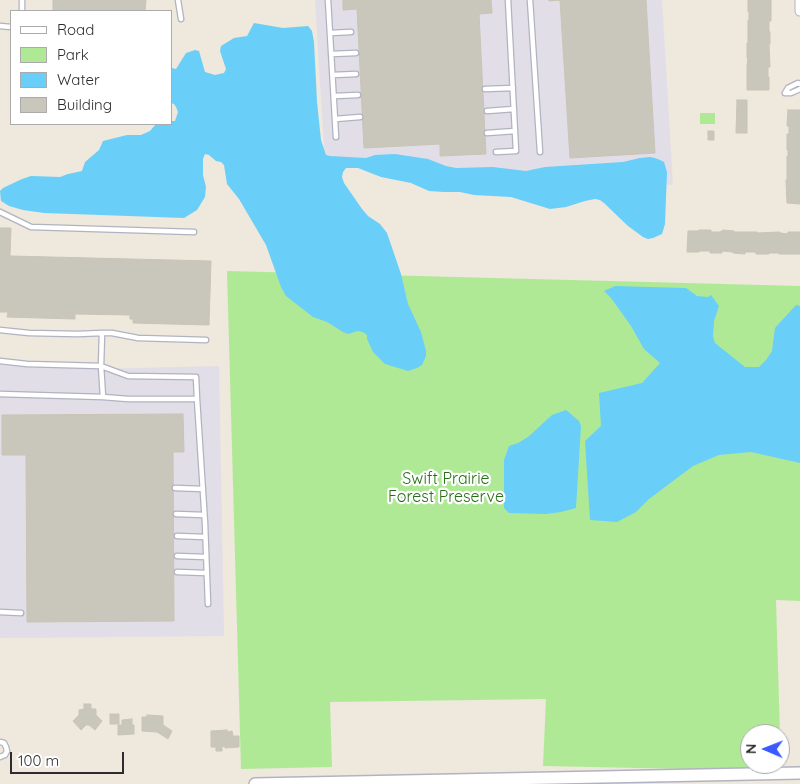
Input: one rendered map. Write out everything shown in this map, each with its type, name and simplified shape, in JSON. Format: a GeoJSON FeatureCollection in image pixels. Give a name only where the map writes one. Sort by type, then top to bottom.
{"type":"FeatureCollection","features":[{"type":"Feature","properties":{"kind":"street"},"geometry":{"type":"LineString","coordinates":[[800,0],[800,11]]}},
{"type":"Feature","properties":{"kind":"street"},"geometry":{"type":"LineString","coordinates":[[255,784],[644,780],[800,773]]}},
{"type":"Feature","properties":{"kind":"lane"},"geometry":{"type":"LineString","coordinates":[[178,0],[180,19]]}},
{"type":"Feature","properties":{"kind":"lane"},"geometry":{"type":"LineString","coordinates":[[328,0],[336,137]]}},
{"type":"Feature","properties":{"kind":"lane"},"geometry":{"type":"LineString","coordinates":[[496,152],[516,151],[508,0]]}},
{"type":"Feature","properties":{"kind":"lane"},"geometry":{"type":"LineString","coordinates":[[530,0],[540,152]]}},
{"type":"Feature","properties":{"kind":"lane"},"geometry":{"type":"LineString","coordinates":[[330,33],[351,32]]}},
{"type":"Feature","properties":{"kind":"lane"},"geometry":{"type":"LineString","coordinates":[[331,54],[356,53]]}},
{"type":"Feature","properties":{"kind":"lane"},"geometry":{"type":"LineString","coordinates":[[332,75],[356,74]]}},
{"type":"Feature","properties":{"kind":"lane"},"geometry":{"type":"LineString","coordinates":[[800,84],[798,83],[788,88],[785,93],[791,93],[800,89]]}},
{"type":"Feature","properties":{"kind":"lane"},"geometry":{"type":"LineString","coordinates":[[485,89],[513,88]]}},
{"type":"Feature","properties":{"kind":"lane"},"geometry":{"type":"LineString","coordinates":[[334,96],[358,94]]}},
{"type":"Feature","properties":{"kind":"lane"},"geometry":{"type":"LineString","coordinates":[[487,111],[514,109]]}},
{"type":"Feature","properties":{"kind":"lane"},"geometry":{"type":"LineString","coordinates":[[335,118],[360,117]]}},
{"type":"Feature","properties":{"kind":"lane"},"geometry":{"type":"LineString","coordinates":[[487,133],[515,131]]}},
{"type":"Feature","properties":{"kind":"lane"},"geometry":{"type":"LineString","coordinates":[[0,212],[31,227],[194,232]]}},
{"type":"Feature","properties":{"kind":"lane"},"geometry":{"type":"LineString","coordinates":[[0,330],[28,334],[112,333],[138,338],[206,340]]}},
{"type":"Feature","properties":{"kind":"lane"},"geometry":{"type":"LineString","coordinates":[[102,333],[101,366],[103,397]]}},
{"type":"Feature","properties":{"kind":"lane"},"geometry":{"type":"LineString","coordinates":[[0,361],[27,364],[101,366],[128,376],[196,377],[208,604]]}},
{"type":"Feature","properties":{"kind":"lane"},"geometry":{"type":"LineString","coordinates":[[0,394],[128,399],[197,399]]}},
{"type":"Feature","properties":{"kind":"lane"},"geometry":{"type":"LineString","coordinates":[[175,488],[202,489]]}},
{"type":"Feature","properties":{"kind":"lane"},"geometry":{"type":"LineString","coordinates":[[176,514],[204,515]]}},
{"type":"Feature","properties":{"kind":"lane"},"geometry":{"type":"LineString","coordinates":[[177,536],[205,537]]}},
{"type":"Feature","properties":{"kind":"lane"},"geometry":{"type":"LineString","coordinates":[[177,556],[206,557]]}},
{"type":"Feature","properties":{"kind":"lane"},"geometry":{"type":"LineString","coordinates":[[177,572],[207,573]]}},
{"type":"Feature","properties":{"kind":"lane"},"geometry":{"type":"LineString","coordinates":[[0,612],[21,613]]}},
{"type":"Feature","properties":{"kind":"lane"},"geometry":{"type":"LineString","coordinates":[[0,742],[6,747],[5,755],[0,757]]}},
{"type":"Feature","properties":{"kind":"shaded area"},"geometry":{"type":"Polygon","coordinates":[[[315,0],[662,0],[673,185],[325,163],[315,0]]]}},
{"type":"Feature","properties":{"kind":"shaded area"},"geometry":{"type":"Polygon","coordinates":[[[0,364],[95,369],[219,366],[224,636],[0,638],[0,364]]]}},
{"type":"Feature","properties":{"kind":"green space"},"geometry":{"type":"Polygon","coordinates":[[[700,113],[715,113],[715,124],[700,124],[700,113]]]}},
{"type":"Feature","properties":{"kind":"green space","name":"Swift Prairie Forest Preserve"},"geometry":{"type":"Polygon","coordinates":[[[227,271],[800,286],[800,601],[776,600],[780,724],[740,724],[740,770],[543,766],[546,699],[330,702],[332,767],[241,769],[227,271]]]}},
{"type":"Feature","properties":{"kind":"water"},"geometry":{"type":"Polygon","coordinates":[[[254,23],[283,28],[308,26],[312,31],[321,140],[326,155],[366,158],[375,155],[395,154],[428,159],[456,168],[493,167],[526,171],[545,167],[655,158],[664,162],[667,172],[665,224],[662,234],[648,239],[643,237],[600,200],[595,199],[566,207],[550,209],[511,197],[429,191],[411,183],[381,177],[358,168],[346,168],[342,177],[344,183],[368,216],[380,224],[387,233],[401,274],[408,304],[421,332],[426,356],[422,365],[408,371],[385,364],[373,352],[367,335],[363,332],[358,331],[348,334],[343,332],[327,322],[313,317],[286,296],[266,245],[239,199],[227,184],[224,165],[209,155],[205,154],[203,159],[203,175],[206,187],[205,197],[197,210],[184,218],[44,213],[23,210],[9,206],[1,201],[0,191],[22,179],[31,176],[60,177],[82,171],[85,162],[99,150],[103,141],[127,135],[141,135],[150,131],[155,125],[172,125],[172,121],[175,121],[178,112],[172,103],[172,68],[176,69],[186,53],[195,50],[199,51],[205,72],[215,75],[224,73],[226,69],[220,51],[221,46],[234,38],[247,36],[254,23]]]}},
{"type":"Feature","properties":{"kind":"water"},"geometry":{"type":"Polygon","coordinates":[[[615,286],[686,288],[697,296],[708,297],[711,295],[719,306],[714,321],[713,336],[715,343],[745,367],[759,367],[766,360],[772,351],[775,328],[796,305],[800,306],[800,463],[751,452],[719,455],[693,466],[649,499],[636,512],[617,522],[590,520],[585,441],[601,426],[599,393],[642,383],[660,363],[644,349],[631,326],[604,291],[615,286]]]}},
{"type":"Feature","properties":{"kind":"water"},"geometry":{"type":"Polygon","coordinates":[[[566,410],[579,421],[581,426],[576,508],[546,514],[509,513],[504,508],[504,460],[509,446],[528,437],[552,415],[566,410]]]}},
{"type":"Feature","properties":{"kind":"building"},"geometry":{"type":"Polygon","coordinates":[[[53,0],[146,0],[145,10],[53,10],[53,0]]]}},
{"type":"Feature","properties":{"kind":"building"},"geometry":{"type":"Polygon","coordinates":[[[343,0],[491,0],[492,13],[479,14],[486,154],[440,156],[440,144],[364,148],[357,9],[343,10],[343,0]]]}},
{"type":"Feature","properties":{"kind":"building"},"geometry":{"type":"Polygon","coordinates":[[[560,0],[646,0],[655,153],[570,158],[560,0]]]}},
{"type":"Feature","properties":{"kind":"building"},"geometry":{"type":"Polygon","coordinates":[[[748,0],[771,0],[771,21],[769,21],[769,90],[747,90],[748,0]]]}},
{"type":"Feature","properties":{"kind":"building"},"geometry":{"type":"Polygon","coordinates":[[[737,100],[747,100],[747,133],[736,133],[737,100]]]}},
{"type":"Feature","properties":{"kind":"building"},"geometry":{"type":"Polygon","coordinates":[[[788,110],[800,110],[800,204],[787,203],[788,110]]]}},
{"type":"Feature","properties":{"kind":"building"},"geometry":{"type":"Polygon","coordinates":[[[708,131],[714,131],[714,140],[708,140],[708,131]]]}},
{"type":"Feature","properties":{"kind":"building"},"geometry":{"type":"Polygon","coordinates":[[[0,228],[11,228],[10,256],[211,261],[209,325],[133,323],[130,315],[75,314],[75,319],[7,317],[8,312],[0,312],[0,228]]]}},
{"type":"Feature","properties":{"kind":"building"},"geometry":{"type":"Polygon","coordinates":[[[711,230],[711,232],[723,230],[757,233],[780,232],[788,234],[788,232],[800,232],[800,254],[756,254],[756,252],[745,252],[745,254],[722,251],[722,253],[710,253],[710,251],[687,252],[688,231],[711,230]]]}},
{"type":"Feature","properties":{"kind":"building"},"geometry":{"type":"Polygon","coordinates":[[[183,414],[184,452],[173,452],[174,621],[27,622],[26,455],[2,455],[2,415],[183,414]]]}},
{"type":"Feature","properties":{"kind":"building"},"geometry":{"type":"Polygon","coordinates":[[[84,704],[91,704],[91,709],[96,709],[96,715],[102,721],[95,730],[86,725],[81,730],[73,721],[79,715],[79,710],[84,709],[84,704]]]}},
{"type":"Feature","properties":{"kind":"building"},"geometry":{"type":"Polygon","coordinates":[[[110,714],[119,714],[119,724],[110,724],[110,714]]]}},
{"type":"Feature","properties":{"kind":"building"},"geometry":{"type":"Polygon","coordinates":[[[147,715],[163,716],[163,725],[172,731],[168,739],[157,732],[142,731],[142,717],[147,717],[147,715]]]}},
{"type":"Feature","properties":{"kind":"building"},"geometry":{"type":"Polygon","coordinates":[[[132,719],[134,734],[118,735],[118,725],[122,725],[122,720],[132,719]]]}},
{"type":"Feature","properties":{"kind":"building"},"geometry":{"type":"Polygon","coordinates":[[[227,730],[227,732],[232,731],[233,736],[239,736],[239,747],[225,748],[225,746],[222,747],[222,751],[216,751],[216,747],[211,747],[211,731],[227,730]]]}}]}
